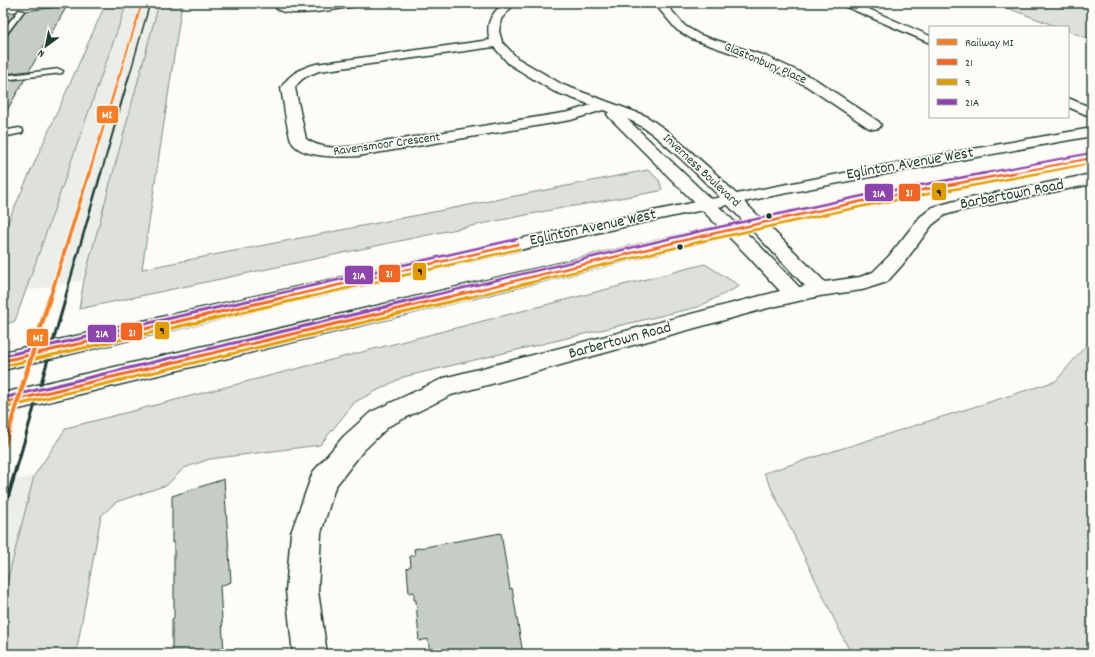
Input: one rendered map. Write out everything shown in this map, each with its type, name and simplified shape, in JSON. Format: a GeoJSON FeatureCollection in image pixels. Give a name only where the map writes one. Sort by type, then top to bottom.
{"type":"FeatureCollection","features":[{"type":"Feature","properties":{"kind":"street"},"geometry":{"type":"LineString","coordinates":[[281,8],[316,10],[354,3]]}},
{"type":"Feature","properties":{"kind":"street"},"geometry":{"type":"LineString","coordinates":[[497,43],[493,31],[496,19],[502,10],[510,3]]}},
{"type":"Feature","properties":{"kind":"street","name":"Glastonbury Place"},"geometry":{"type":"LineString","coordinates":[[659,3],[681,28],[691,34],[761,59],[810,82],[874,125]]}},
{"type":"Feature","properties":{"kind":"street"},"geometry":{"type":"LineString","coordinates":[[846,3],[929,40]]}},
{"type":"Feature","properties":{"kind":"street","name":"Ravensmoor Crescent"},"geometry":{"type":"LineString","coordinates":[[497,43],[316,68],[301,74],[292,80],[288,88],[299,142],[309,149],[329,154],[358,151],[571,116],[604,105]]}},
{"type":"Feature","properties":{"kind":"street","name":"Inverness Boulevard"},"geometry":{"type":"LineString","coordinates":[[497,43],[512,60],[558,88],[641,119],[661,133],[678,146],[820,289]]}},
{"type":"Feature","properties":{"kind":"street"},"geometry":{"type":"LineString","coordinates":[[1069,102],[1092,113]]}},
{"type":"Feature","properties":{"kind":"street","name":"Inverness Boulevard"},"geometry":{"type":"LineString","coordinates":[[604,105],[630,128],[795,295]]}},
{"type":"Feature","properties":{"kind":"street","name":"Eglinton Avenue West"},"geometry":{"type":"LineString","coordinates":[[3,361],[494,250],[732,199],[853,175],[1092,132]]}},
{"type":"Feature","properties":{"kind":"street","name":"Eglinton Avenue West"},"geometry":{"type":"LineString","coordinates":[[3,403],[756,224],[963,181],[1092,158]]}},
{"type":"Feature","properties":{"kind":"street","name":"Barbertown Road"},"geometry":{"type":"LineString","coordinates":[[310,654],[302,590],[306,533],[323,481],[353,444],[380,419],[444,387],[795,295],[820,289],[862,283],[880,277],[896,260],[926,221],[939,211],[955,206],[1092,179]]}},
{"type":"Feature","properties":{"kind":"lane"},"geometry":{"type":"LineString","coordinates":[[3,35],[21,11]]}},
{"type":"Feature","properties":{"kind":"lane"},"geometry":{"type":"LineString","coordinates":[[3,25],[11,25]]}},
{"type":"Feature","properties":{"kind":"lane"},"geometry":{"type":"LineString","coordinates":[[3,78],[59,71]]}},
{"type":"Feature","properties":{"kind":"lane"},"geometry":{"type":"LineString","coordinates":[[3,134],[19,131]]}},
{"type":"Feature","properties":{"kind":"shaded area"},"geometry":{"type":"Polygon","coordinates":[[[106,3],[127,3],[15,321],[3,325],[3,233],[106,3]]]}},
{"type":"Feature","properties":{"kind":"shaded area"},"geometry":{"type":"Polygon","coordinates":[[[127,3],[159,3],[84,280],[26,291],[127,3]]]}},
{"type":"Feature","properties":{"kind":"shaded area"},"geometry":{"type":"Polygon","coordinates":[[[159,3],[182,3],[142,269],[648,170],[659,180],[662,189],[660,191],[551,210],[437,233],[79,309],[84,280],[159,3]]]}},
{"type":"Feature","properties":{"kind":"shaded area"},"geometry":{"type":"Polygon","coordinates":[[[994,3],[1092,3],[1092,40],[1069,31],[1069,26],[1055,26],[994,3]]]}},
{"type":"Feature","properties":{"kind":"shaded area"},"geometry":{"type":"Polygon","coordinates":[[[705,264],[740,286],[698,307],[403,377],[355,402],[320,445],[210,459],[184,468],[167,485],[116,502],[101,516],[76,654],[3,654],[3,598],[34,476],[66,428],[705,264]]]}},
{"type":"Feature","properties":{"kind":"shaded area"},"geometry":{"type":"Polygon","coordinates":[[[1092,338],[1092,654],[851,654],[764,473],[1056,381],[1092,338]]]}},
{"type":"Feature","properties":{"kind":"shaded area"},"geometry":{"type":"Polygon","coordinates":[[[34,476],[3,598],[3,483],[34,476]]]}},
{"type":"Feature","properties":{"kind":"building"},"geometry":{"type":"Polygon","coordinates":[[[67,6],[29,71],[3,74],[3,38],[6,37],[25,11],[67,6]]]}},
{"type":"Feature","properties":{"kind":"building"},"geometry":{"type":"Polygon","coordinates":[[[16,12],[3,28],[3,13],[16,12]]]}},
{"type":"Feature","properties":{"kind":"building"},"geometry":{"type":"Polygon","coordinates":[[[25,79],[3,117],[3,81],[25,79]]]}},
{"type":"Feature","properties":{"kind":"building"},"geometry":{"type":"Polygon","coordinates":[[[224,479],[231,582],[220,586],[224,654],[172,654],[172,619],[174,618],[174,542],[172,543],[172,496],[224,479]]]}},
{"type":"Feature","properties":{"kind":"building"},"geometry":{"type":"Polygon","coordinates":[[[501,533],[523,654],[430,654],[428,639],[419,641],[416,600],[414,600],[414,592],[409,593],[407,568],[411,566],[410,556],[415,555],[414,549],[501,533]]]}},
{"type":"Feature","properties":{"kind":"railway"},"geometry":{"type":"LineString","coordinates":[[129,77],[150,3]]}},
{"type":"Feature","properties":{"kind":"railway"},"geometry":{"type":"LineString","coordinates":[[101,174],[129,76]]}},
{"type":"Feature","properties":{"kind":"railway"},"geometry":{"type":"LineString","coordinates":[[65,298],[101,173]]}},
{"type":"Feature","properties":{"kind":"railway"},"geometry":{"type":"LineString","coordinates":[[20,456],[66,297]]}},
{"type":"Feature","properties":{"kind":"railway"},"geometry":{"type":"LineString","coordinates":[[3,514],[20,455]]}},
{"type":"Feature","properties":{"kind":"rail line","name":"MI"},"geometry":{"type":"LineString","coordinates":[[3,449],[142,3]]}},
{"type":"Feature","properties":{"kind":"transit line","name":"21A"},"geometry":{"type":"LineString","coordinates":[[3,398],[701,231],[862,196],[1091,153]]}},
{"type":"Feature","properties":{"kind":"transit line","name":"21"},"geometry":{"type":"LineString","coordinates":[[3,403],[702,236],[863,201],[1092,158]]}},
{"type":"Feature","properties":{"kind":"transit line","name":"9"},"geometry":{"type":"LineString","coordinates":[[4,408],[703,241],[864,206],[1092,163]]}},
{"type":"Feature","properties":{"kind":"transit line","name":"21A"},"geometry":{"type":"LineString","coordinates":[[3,356],[517,239]]}},
{"type":"Feature","properties":{"kind":"transit line","name":"21"},"geometry":{"type":"LineString","coordinates":[[3,361],[518,244]]}},
{"type":"Feature","properties":{"kind":"transit line","name":"9"},"geometry":{"type":"LineString","coordinates":[[4,366],[519,249]]}}]}
